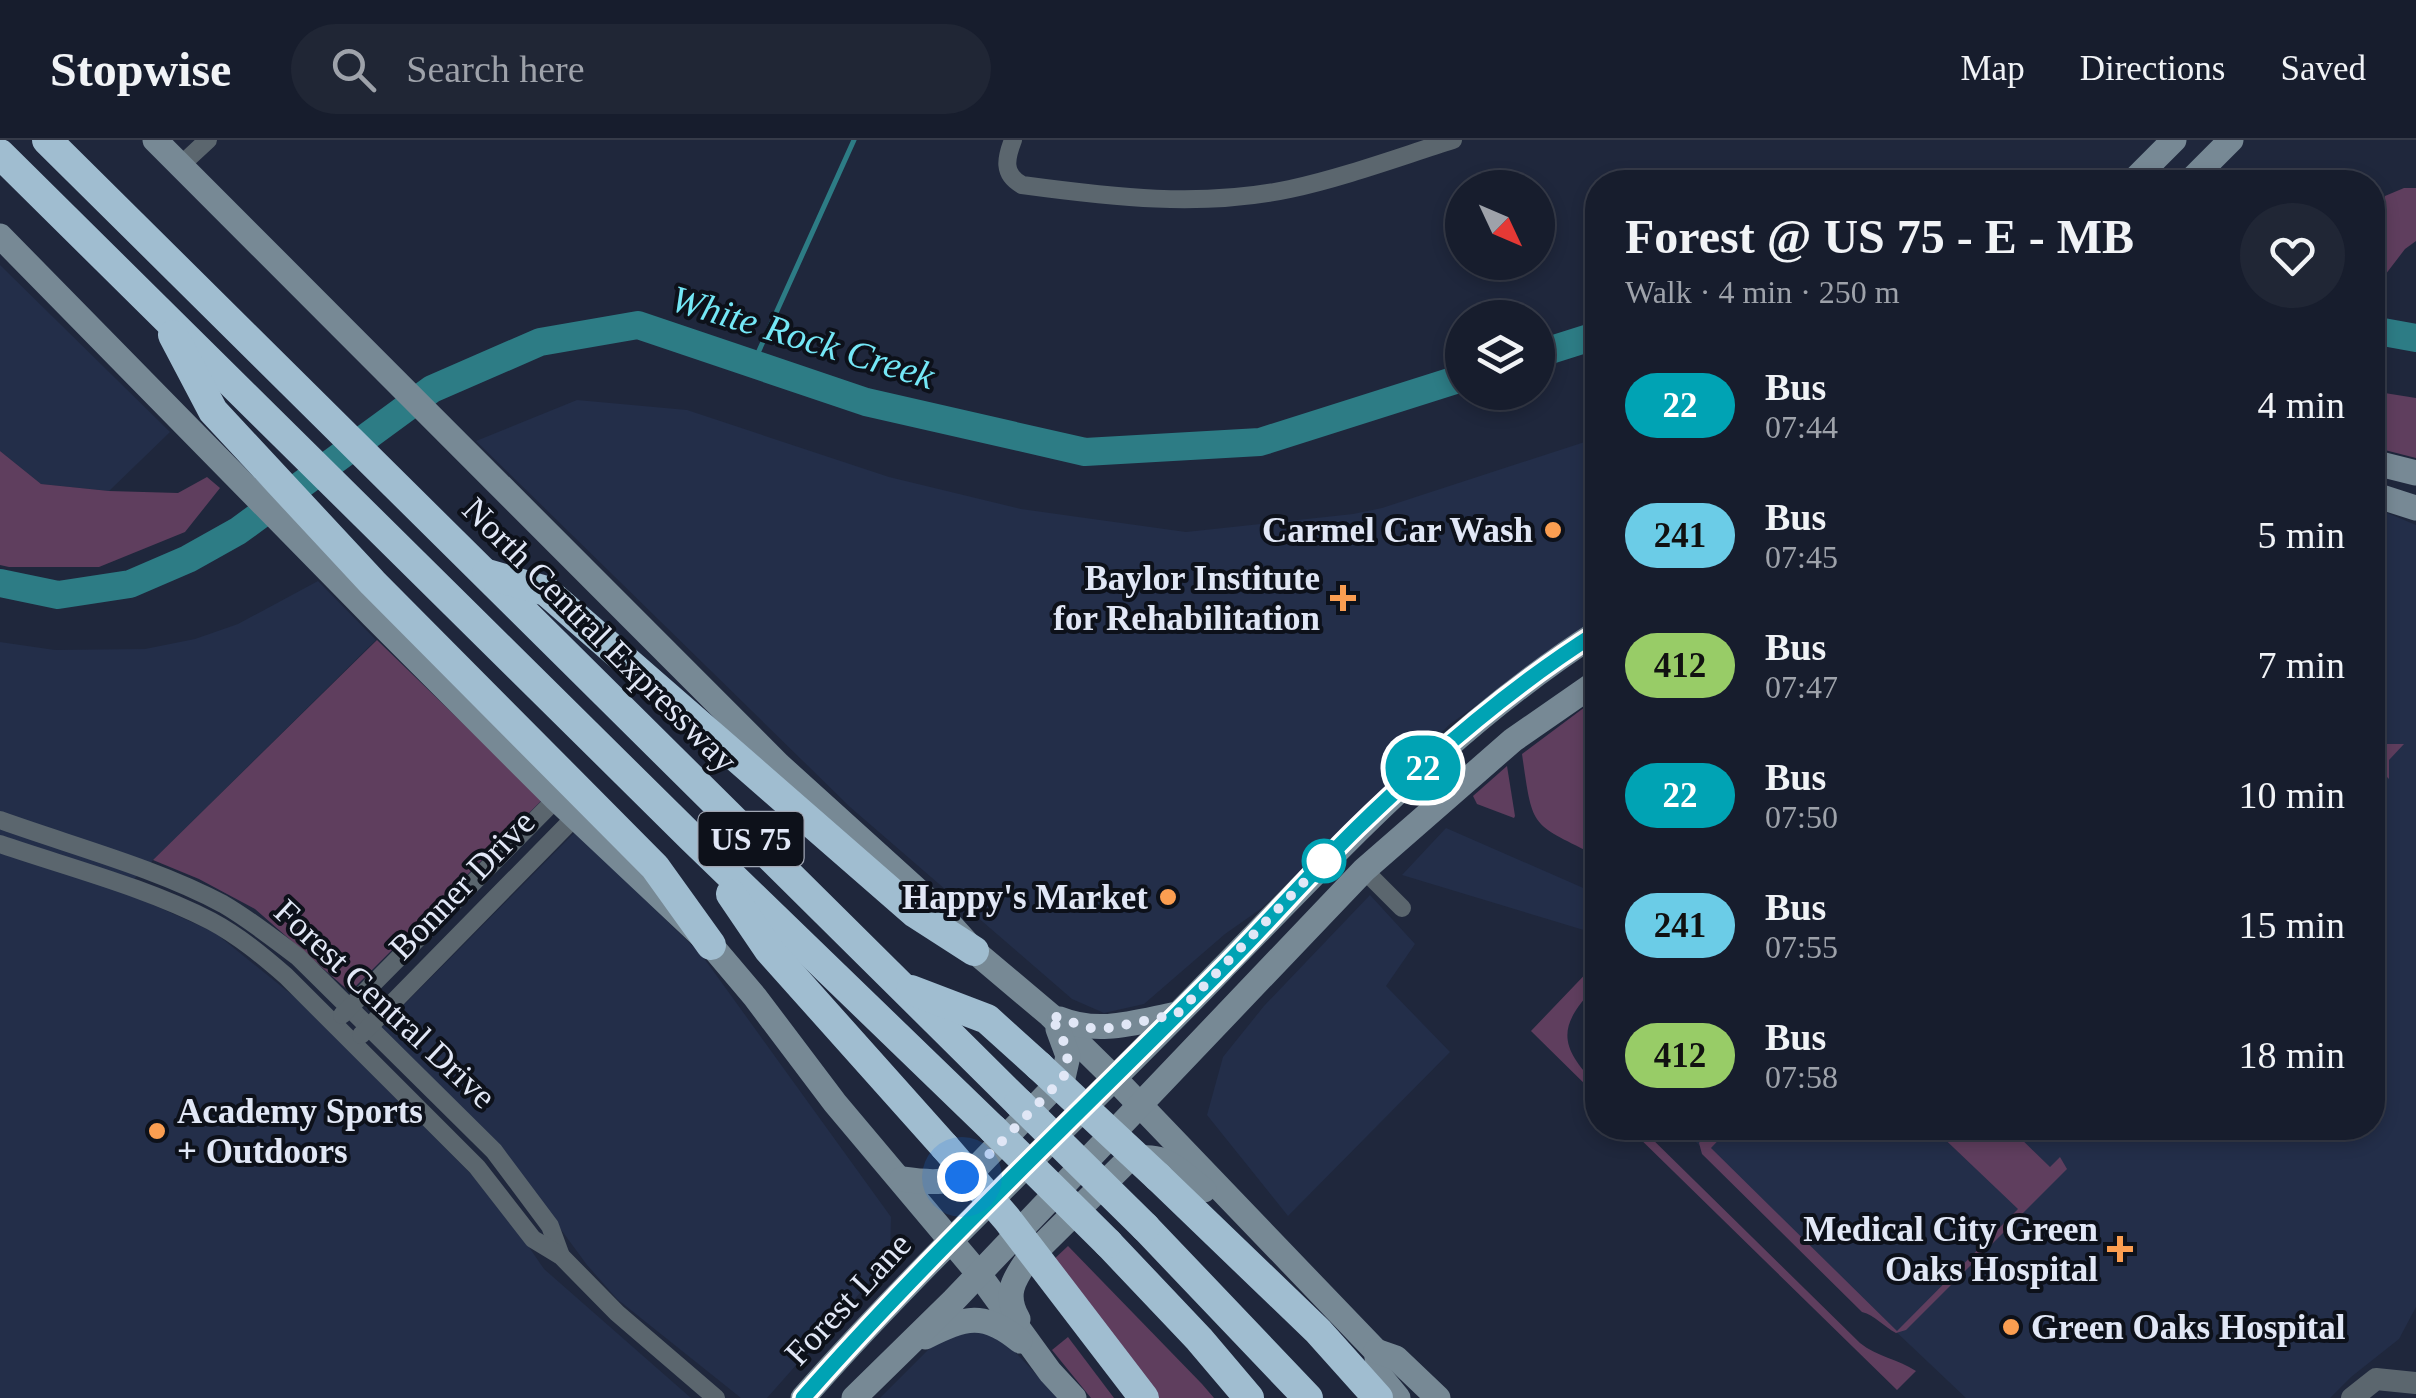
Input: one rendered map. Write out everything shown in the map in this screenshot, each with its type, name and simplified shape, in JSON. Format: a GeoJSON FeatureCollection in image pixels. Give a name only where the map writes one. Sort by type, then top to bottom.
{"type":"FeatureCollection","features":[{"type":"Feature","properties":{"kind":"highway","name":"North Central Expressway"},"geometry":{"type":"LineString","coordinates":[[48,140],[1145,1226],[1308,1398]]}},
{"type":"Feature","properties":{"kind":"highway","name":"US 75"},"geometry":{"type":"LineString","coordinates":[[0,154],[1108,1243],[1249,1398]]}},
{"type":"Feature","properties":{"kind":"highway"},"geometry":{"type":"LineString","coordinates":[[160,310],[213,412],[360,585],[656,867],[711,945]]}},
{"type":"Feature","properties":{"kind":"highway"},"geometry":{"type":"LineString","coordinates":[[484,573],[546,591],[915,914],[974,952]]}},
{"type":"Feature","properties":{"kind":"highway"},"geometry":{"type":"LineString","coordinates":[[692,838],[770,950],[1007,1219],[1144,1398]]}},
{"type":"Feature","properties":{"kind":"highway"},"geometry":{"type":"LineString","coordinates":[[899,986],[987,1019],[1268,1280],[1378,1398]]}},
{"type":"Feature","properties":{"kind":"main road","name":"North Central Expressway"},"geometry":{"type":"LineString","coordinates":[[155,140],[778,765],[927,898],[974,952],[1050,1015],[1140,1104],[1376,1352],[1380,1376],[1398,1398]]}},
{"type":"Feature","properties":{"kind":"main road"},"geometry":{"type":"LineString","coordinates":[[2144,170],[2174,140]]}},
{"type":"Feature","properties":{"kind":"main road"},"geometry":{"type":"LineString","coordinates":[[2201,170],[2230,140]]}},
{"type":"Feature","properties":{"kind":"main road"},"geometry":{"type":"LineString","coordinates":[[0,236],[224,463],[360,585],[566,808],[711,945],[756,997],[835,1103],[978,1272],[1074,1398]]}},
{"type":"Feature","properties":{"kind":"main road"},"geometry":{"type":"LineString","coordinates":[[2385,465],[2416,473]]}},
{"type":"Feature","properties":{"kind":"main road"},"geometry":{"type":"LineString","coordinates":[[2385,498],[2416,508]]}},
{"type":"Feature","properties":{"kind":"main road","name":"Forest Lane"},"geometry":{"type":"LineString","coordinates":[[803,1398],[951,1240],[1356,828],[1516,691],[1585,641]]}},
{"type":"Feature","properties":{"kind":"main road"},"geometry":{"type":"LineString","coordinates":[[1438,803],[1445,776],[1456,760],[1528,701],[1568,652]]}},
{"type":"Feature","properties":{"kind":"main road","name":"Forest Lane"},"geometry":{"type":"LineString","coordinates":[[854,1398],[1364,870],[1513,740],[1585,690]]}},
{"type":"Feature","properties":{"kind":"main road"},"geometry":{"type":"LineString","coordinates":[[1356,828],[1370,839],[1390,845]]}},
{"type":"Feature","properties":{"kind":"main road"},"geometry":{"type":"LineString","coordinates":[[1308,925],[1352,862],[1356,828]]}},
{"type":"Feature","properties":{"kind":"main road"},"geometry":{"type":"LineString","coordinates":[[1050,1015],[1090,1028],[1110,1028],[1177,1014]]}},
{"type":"Feature","properties":{"kind":"main road"},"geometry":{"type":"LineString","coordinates":[[902,1180],[935,1184],[962,1177],[1056,1088],[1068,1068],[1068,1056],[1050,1015]]}},
{"type":"Feature","properties":{"kind":"main road"},"geometry":{"type":"LineString","coordinates":[[1041,1358],[1012,1309],[1014,1278],[1028,1259],[1127,1161],[1160,1157],[1259,1231]]}},
{"type":"Feature","properties":{"kind":"main road"},"geometry":{"type":"LineString","coordinates":[[819,1398],[879,1330],[898,1295]]}},
{"type":"Feature","properties":{"kind":"main road"},"geometry":{"type":"LineString","coordinates":[[892,1360],[917,1341],[947,1326],[980,1318],[995,1322],[1041,1358]]}},
{"type":"Feature","properties":{"kind":"main road"},"geometry":{"type":"LineString","coordinates":[[1376,1352],[1396,1358],[1438,1398]]}},
{"type":"Feature","properties":{"kind":"street"},"geometry":{"type":"LineString","coordinates":[[181,166],[208,140]]}},
{"type":"Feature","properties":{"kind":"street"},"geometry":{"type":"LineString","coordinates":[[1013,140],[1006,164],[1012,178],[1022,184],[1112,198],[1193,199],[1247,195],[1337,177],[1452,140]]}},
{"type":"Feature","properties":{"kind":"street","name":"Bonner Drive"},"geometry":{"type":"LineString","coordinates":[[334,1024],[566,808]]}},
{"type":"Feature","properties":{"kind":"street","name":"Bonner Drive"},"geometry":{"type":"LineString","coordinates":[[353,1042],[566,808]]}},
{"type":"Feature","properties":{"kind":"street","name":"Forest Central Drive"},"geometry":{"type":"LineString","coordinates":[[0,820],[222,904],[266,932],[369,1026],[494,1151],[550,1226],[561,1256]]}},
{"type":"Feature","properties":{"kind":"street","name":"Forest Central Drive"},"geometry":{"type":"LineString","coordinates":[[0,844],[144,893],[212,922],[254,949],[477,1167],[533,1239],[561,1256],[616,1314],[716,1398]]}},
{"type":"Feature","properties":{"kind":"street"},"geometry":{"type":"LineString","coordinates":[[1364,870],[1402,908]]}},
{"type":"Feature","properties":{"kind":"street"},"geometry":{"type":"LineString","coordinates":[[144,893],[152,875]]}},
{"type":"Feature","properties":{"kind":"street"},"geometry":{"type":"LineString","coordinates":[[2352,1398],[2376,1379],[2414,1383]]}},
{"type":"Feature","properties":{"kind":"shaded area"},"geometry":{"type":"Polygon","coordinates":[[[2416,188],[2416,241],[2385,275],[2385,196],[2416,188]]]}},
{"type":"Feature","properties":{"kind":"shaded area"},"geometry":{"type":"Polygon","coordinates":[[[0,265],[170,432],[109,491],[41,484],[0,451],[0,265]]]}},
{"type":"Feature","properties":{"kind":"shaded area"},"geometry":{"type":"Polygon","coordinates":[[[2385,393],[2416,398],[2416,458],[2385,450],[2385,393]]]}},
{"type":"Feature","properties":{"kind":"shaded area"},"geometry":{"type":"Polygon","coordinates":[[[577,400],[687,410],[889,477],[1021,509],[1186,532],[1382,508],[1585,442],[1585,628],[1450,724],[1262,908],[1225,934],[1144,1004],[1104,1013],[1072,999],[850,807],[476,441],[577,400]]]}},
{"type":"Feature","properties":{"kind":"shaded area"},"geometry":{"type":"Polygon","coordinates":[[[0,451],[41,484],[178,493],[207,477],[220,488],[185,532],[99,567],[9,567],[0,565],[0,451]]]}},
{"type":"Feature","properties":{"kind":"shaded area"},"geometry":{"type":"Polygon","coordinates":[[[2385,512],[2416,525],[2416,1307],[2399,1339],[2330,1398],[1966,1398],[1694,1140],[2385,1140],[2385,512]]]}},
{"type":"Feature","properties":{"kind":"shaded area"},"geometry":{"type":"Polygon","coordinates":[[[318,581],[376,640],[122,891],[214,932],[297,999],[496,1199],[544,1269],[691,1398],[0,1398],[0,642],[55,650],[145,649],[195,639],[238,624],[318,581]]]}},
{"type":"Feature","properties":{"kind":"shaded area"},"geometry":{"type":"Polygon","coordinates":[[[377,640],[542,800],[350,992],[255,909],[153,860],[377,640]]]}},
{"type":"Feature","properties":{"kind":"shaded area"},"geometry":{"type":"Polygon","coordinates":[[[1585,707],[1585,850],[1539,821],[1529,798],[1522,754],[1585,707]]]}},
{"type":"Feature","properties":{"kind":"shaded area"},"geometry":{"type":"Polygon","coordinates":[[[2385,744],[2404,744],[2389,760],[2389,779],[2385,775],[2385,744]]]}},
{"type":"Feature","properties":{"kind":"shaded area"},"geometry":{"type":"Polygon","coordinates":[[[1507,766],[1514,818],[1477,804],[1473,796],[1507,766]]]}},
{"type":"Feature","properties":{"kind":"shaded area"},"geometry":{"type":"Polygon","coordinates":[[[1446,828],[1585,889],[1585,930],[1402,875],[1446,828]]]}},
{"type":"Feature","properties":{"kind":"shaded area"},"geometry":{"type":"Polygon","coordinates":[[[575,832],[701,954],[891,1217],[890,1259],[767,1398],[741,1398],[617,1299],[509,1159],[381,1028],[575,832]]]}},
{"type":"Feature","properties":{"kind":"shaded area"},"geometry":{"type":"Polygon","coordinates":[[[1370,895],[1415,944],[1386,986],[1450,1052],[1288,1216],[1207,1115],[1223,1057],[1264,1006],[1370,895]]]}},
{"type":"Feature","properties":{"kind":"shaded area"},"geometry":{"type":"Polygon","coordinates":[[[1585,975],[1585,998],[1569,1024],[1567,1035],[1569,1046],[1585,1072],[1585,1084],[1531,1031],[1585,975]]]}},
{"type":"Feature","properties":{"kind":"shaded area"},"geometry":{"type":"Polygon","coordinates":[[[1641,1140],[1653,1140],[1860,1343],[1916,1371],[1897,1390],[1641,1140]]]}},
{"type":"Feature","properties":{"kind":"shaded area"},"geometry":{"type":"Polygon","coordinates":[[[1719,1140],[1711,1148],[1897,1331],[2018,1209],[1946,1140],[2022,1140],[2050,1167],[2060,1157],[2067,1169],[1906,1330],[1896,1333],[1862,1312],[1702,1154],[1699,1143],[1719,1140]]]}},
{"type":"Feature","properties":{"kind":"shaded area"},"geometry":{"type":"Polygon","coordinates":[[[1068,1246],[1214,1398],[1155,1398],[1051,1262],[1068,1246]]]}},
{"type":"Feature","properties":{"kind":"shaded area"},"geometry":{"type":"Polygon","coordinates":[[[970,1331],[996,1332],[1059,1398],[880,1398],[933,1345],[970,1331]]]}},
{"type":"Feature","properties":{"kind":"shaded area"},"geometry":{"type":"Polygon","coordinates":[[[1068,1337],[1114,1398],[1091,1398],[1052,1350],[1068,1337]]]}},
{"type":"Feature","properties":{"kind":"waterway"},"geometry":{"type":"LineString","coordinates":[[753,364],[854,140]]}},
{"type":"Feature","properties":{"kind":"waterway","name":"White Rock Creek"},"geometry":{"type":"LineString","coordinates":[[0,583],[58,595],[130,584],[188,559],[238,531],[432,389],[540,342],[638,325],[866,402],[1085,452],[1260,442],[1445,383]]}},
{"type":"Feature","properties":{"kind":"waterway","name":"White Rock Creek"},"geometry":{"type":"LineString","coordinates":[[2385,332],[2416,338]]}},
{"type":"Feature","properties":{"kind":"waterway","name":"White Rock Creek"},"geometry":{"type":"LineString","coordinates":[[1555,349],[1585,339]]}},
{"type":"Feature","properties":{"kind":"bus line","name":"22"},"geometry":{"type":"LineString","coordinates":[[803,1398],[872,1321],[1220,971],[1356,828],[1516,691],[1585,641]]}},
{"type":"Feature","properties":{"kind":"place","name":"Carmel Car Wash"},"geometry":{"type":"Point","coordinates":[1553,530]}},
{"type":"Feature","properties":{"kind":"place","name":"Baylor Institute for Rehabilitation"},"geometry":{"type":"Point","coordinates":[1343,598]}},
{"type":"Feature","properties":{"kind":"place","name":"Happy's Market"},"geometry":{"type":"Point","coordinates":[1168,897]}},
{"type":"Feature","properties":{"kind":"place","name":"Academy Sports + Outdoors"},"geometry":{"type":"Point","coordinates":[157,1131]}},
{"type":"Feature","properties":{"kind":"place","name":"Medical City Green Oaks Hospital"},"geometry":{"type":"Point","coordinates":[2120,1249]}},
{"type":"Feature","properties":{"kind":"place","name":"Green Oaks Hospital"},"geometry":{"type":"Point","coordinates":[2011,1327]}},
{"type":"Feature","properties":{"kind":"route"},"geometry":{"type":"LineString","coordinates":[[962,1177],[977,1167],[1063,1078],[1068,1068],[1066,1045],[1050,1015],[1078,1026],[1110,1028],[1177,1014],[1332,853],[1324,861]]}}]}
